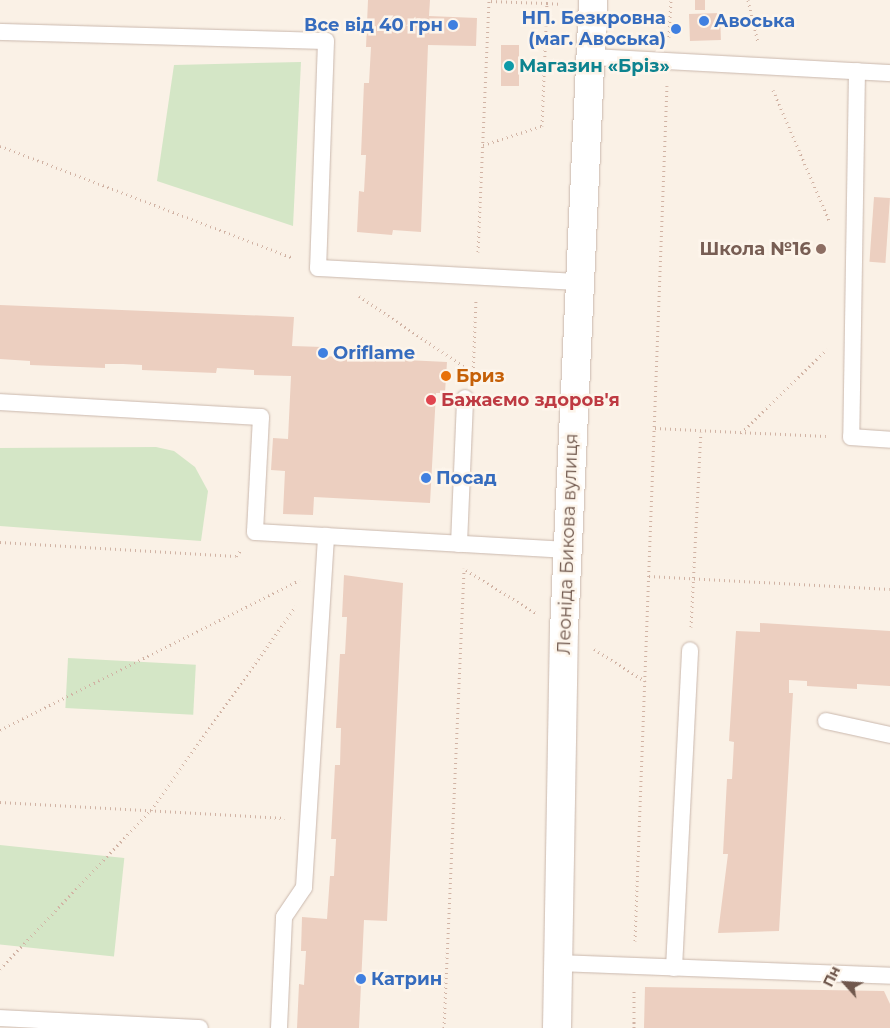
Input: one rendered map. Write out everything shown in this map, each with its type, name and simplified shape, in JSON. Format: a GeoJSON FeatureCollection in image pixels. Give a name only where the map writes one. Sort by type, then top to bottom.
{"type":"FeatureCollection","features":[{"type":"Feature","properties":{"kind":"street","name":"Леоніда Бикова вулиця"},"geometry":{"type":"LineString","coordinates":[[557,1028],[568,550],[579,282],[594,0]]}},
{"type":"Feature","properties":{"kind":"lane"},"geometry":{"type":"LineString","coordinates":[[0,32],[326,41],[318,268],[579,282]]}},
{"type":"Feature","properties":{"kind":"lane"},"geometry":{"type":"LineString","coordinates":[[591,57],[890,73]]}},
{"type":"Feature","properties":{"kind":"lane"},"geometry":{"type":"LineString","coordinates":[[857,71],[851,437],[890,440]]}},
{"type":"Feature","properties":{"kind":"lane"},"geometry":{"type":"LineString","coordinates":[[459,544],[465,398]]}},
{"type":"Feature","properties":{"kind":"lane"},"geometry":{"type":"LineString","coordinates":[[0,402],[260,417],[255,532],[568,550]]}},
{"type":"Feature","properties":{"kind":"lane"},"geometry":{"type":"LineString","coordinates":[[279,1028],[284,917],[304,886],[326,536]]}},
{"type":"Feature","properties":{"kind":"lane"},"geometry":{"type":"LineString","coordinates":[[674,968],[690,650]]}},
{"type":"Feature","properties":{"kind":"lane"},"geometry":{"type":"LineString","coordinates":[[826,721],[890,735]]}},
{"type":"Feature","properties":{"kind":"lane"},"geometry":{"type":"LineString","coordinates":[[559,963],[890,976]]}},
{"type":"Feature","properties":{"kind":"lane"},"geometry":{"type":"LineString","coordinates":[[0,1018],[200,1028]]}},
{"type":"Feature","properties":{"kind":"path"},"geometry":{"type":"LineString","coordinates":[[634,1028],[634,966],[671,0]]}},
{"type":"Feature","properties":{"kind":"path"},"geometry":{"type":"LineString","coordinates":[[748,0],[763,65],[831,225]]}},
{"type":"Feature","properties":{"kind":"path"},"geometry":{"type":"LineString","coordinates":[[483,145],[542,126],[548,3],[489,1]]}},
{"type":"Feature","properties":{"kind":"path"},"geometry":{"type":"LineString","coordinates":[[0,146],[318,268],[473,372]]}},
{"type":"Feature","properties":{"kind":"path"},"geometry":{"type":"LineString","coordinates":[[742,433],[853,324]]}},
{"type":"Feature","properties":{"kind":"path"},"geometry":{"type":"LineString","coordinates":[[655,428],[701,432],[851,437]]}},
{"type":"Feature","properties":{"kind":"path"},"geometry":{"type":"LineString","coordinates":[[690,650],[701,432]]}},
{"type":"Feature","properties":{"kind":"path"},"geometry":{"type":"LineString","coordinates":[[0,542],[236,556],[255,532]]}},
{"type":"Feature","properties":{"kind":"path"},"geometry":{"type":"LineString","coordinates":[[0,730],[324,567]]}},
{"type":"Feature","properties":{"kind":"path"},"geometry":{"type":"LineString","coordinates":[[0,969],[151,810],[324,567]]}},
{"type":"Feature","properties":{"kind":"path"},"geometry":{"type":"LineString","coordinates":[[649,576],[890,589]]}},
{"type":"Feature","properties":{"kind":"path"},"geometry":{"type":"LineString","coordinates":[[0,802],[308,819]]}},
{"type":"Feature","properties":{"kind":"green space"},"geometry":{"type":"Polygon","coordinates":[[[301,62],[293,226],[157,181],[174,65],[301,62]]]}},
{"type":"Feature","properties":{"kind":"green space"},"geometry":{"type":"Polygon","coordinates":[[[156,447],[174,451],[195,467],[208,491],[201,541],[0,526],[0,448],[156,447]]]}},
{"type":"Feature","properties":{"kind":"green space"},"geometry":{"type":"Polygon","coordinates":[[[68,658],[196,665],[193,715],[65,708],[68,658]]]}},
{"type":"Feature","properties":{"kind":"green space"},"geometry":{"type":"Polygon","coordinates":[[[0,845],[124,858],[114,957],[0,945],[0,845]]]}},
{"type":"Feature","properties":{"kind":"building"},"geometry":{"type":"Polygon","coordinates":[[[368,0],[430,0],[429,16],[477,18],[476,46],[428,45],[421,232],[393,230],[392,235],[357,232],[359,191],[364,192],[366,155],[361,155],[364,83],[369,83],[371,47],[366,47],[368,0]]]}},
{"type":"Feature","properties":{"kind":"building"},"geometry":{"type":"Polygon","coordinates":[[[695,0],[705,0],[705,10],[695,10],[695,0]]]}},
{"type":"Feature","properties":{"kind":"building","name":"Авоська"},"geometry":{"type":"Polygon","coordinates":[[[720,13],[721,40],[690,41],[689,14],[720,13]]]}},
{"type":"Feature","properties":{"kind":"building","name":"Магазин «Бріз»"},"geometry":{"type":"Polygon","coordinates":[[[501,45],[519,45],[519,86],[501,86],[501,45]]]}},
{"type":"Feature","properties":{"kind":"building"},"geometry":{"type":"Polygon","coordinates":[[[874,197],[890,198],[885,263],[869,262],[874,197]]]}},
{"type":"Feature","properties":{"kind":"building"},"geometry":{"type":"Polygon","coordinates":[[[0,305],[294,317],[292,346],[323,347],[323,356],[447,362],[445,393],[436,393],[430,503],[314,497],[313,515],[283,514],[285,471],[271,470],[273,438],[288,439],[291,376],[254,375],[254,370],[217,368],[216,373],[142,370],[142,365],[123,364],[105,364],[105,368],[30,365],[30,361],[0,359],[0,305]]]}},
{"type":"Feature","properties":{"kind":"building"},"geometry":{"type":"Polygon","coordinates":[[[344,575],[403,583],[387,921],[364,920],[359,1028],[297,1028],[299,984],[304,985],[306,951],[301,951],[302,917],[327,919],[330,876],[334,876],[336,839],[331,839],[335,765],[340,765],[341,728],[336,728],[340,654],[345,654],[347,617],[342,617],[344,575]]]}},
{"type":"Feature","properties":{"kind":"building"},"geometry":{"type":"Polygon","coordinates":[[[760,623],[890,631],[890,686],[857,684],[857,689],[807,686],[807,681],[789,680],[789,693],[793,693],[779,931],[718,933],[728,854],[723,854],[727,779],[732,779],[734,742],[729,741],[736,631],[760,632],[760,623]]]}},
{"type":"Feature","properties":{"kind":"building"},"geometry":{"type":"Polygon","coordinates":[[[645,987],[884,991],[890,1004],[890,1028],[644,1028],[645,987]]]}},
{"type":"Feature","properties":{"kind":"place","name":"Авоська"},"geometry":{"type":"Point","coordinates":[704,21]}},
{"type":"Feature","properties":{"kind":"place","name":"Все від 40 грн"},"geometry":{"type":"Point","coordinates":[453,25]}},
{"type":"Feature","properties":{"kind":"place","name":"НП. Безкровна (маг. Авоська)"},"geometry":{"type":"Point","coordinates":[676,29]}},
{"type":"Feature","properties":{"kind":"place","name":"Магазин «Бріз»"},"geometry":{"type":"Point","coordinates":[509,66]}},
{"type":"Feature","properties":{"kind":"place","name":"Школа №16"},"geometry":{"type":"Point","coordinates":[821,249]}},
{"type":"Feature","properties":{"kind":"place","name":"Oriflame"},"geometry":{"type":"Point","coordinates":[323,353]}},
{"type":"Feature","properties":{"kind":"place","name":"Бриз"},"geometry":{"type":"Point","coordinates":[446,376]}},
{"type":"Feature","properties":{"kind":"place","name":"Бажаємо здоров'я"},"geometry":{"type":"Point","coordinates":[431,400]}},
{"type":"Feature","properties":{"kind":"place","name":"Посад"},"geometry":{"type":"Point","coordinates":[426,478]}},
{"type":"Feature","properties":{"kind":"place","name":"Катрин"},"geometry":{"type":"Point","coordinates":[361,979]}}]}
